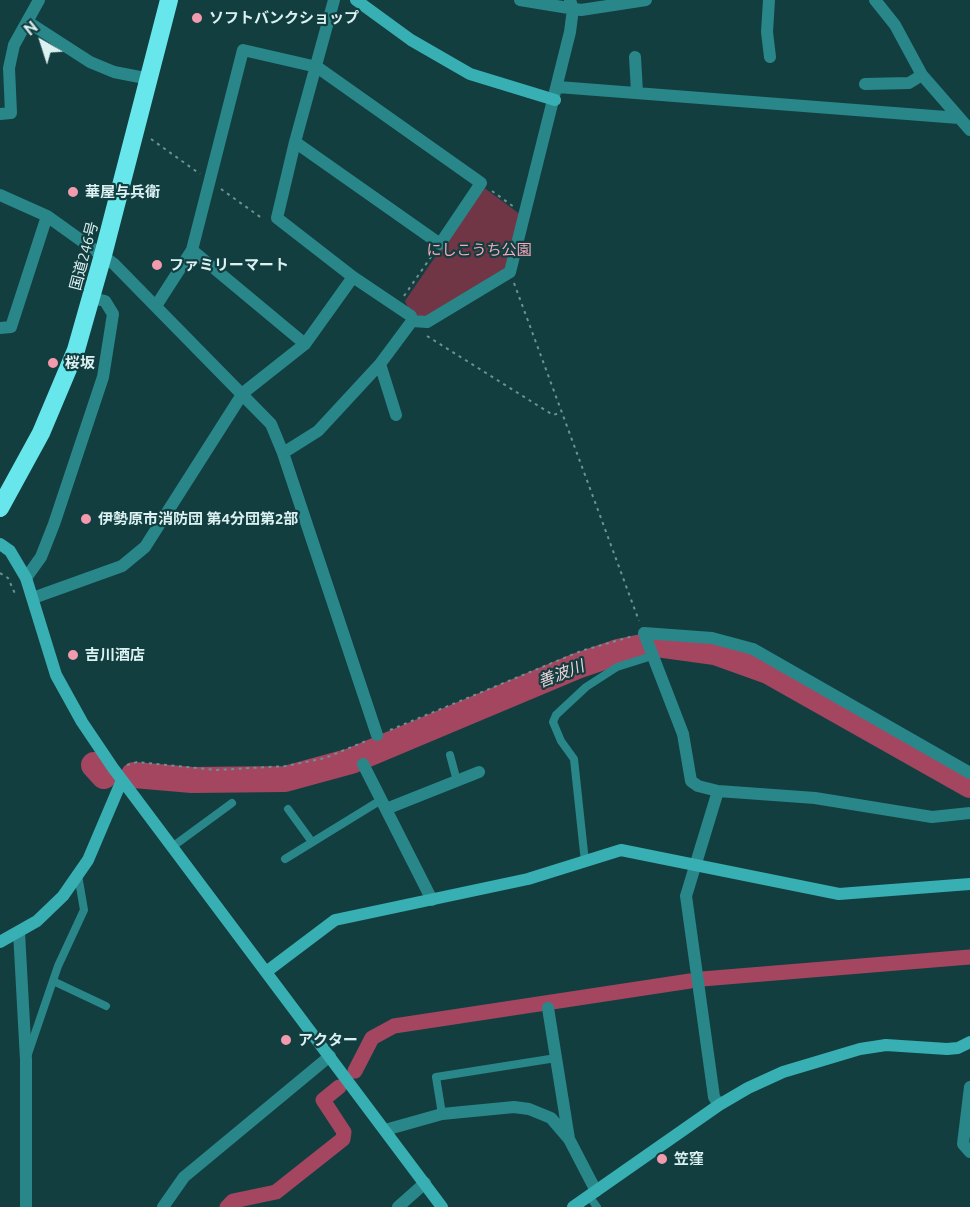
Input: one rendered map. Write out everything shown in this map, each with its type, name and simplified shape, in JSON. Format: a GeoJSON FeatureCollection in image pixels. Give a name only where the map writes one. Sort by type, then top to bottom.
{"type":"FeatureCollection","features":[{"type":"Feature","properties":{"kind":"highway","name":"国道246号"},"geometry":{"type":"LineString","coordinates":[[0,508],[54,405],[76,350],[104,255],[169,0]]}},
{"type":"Feature","properties":{"kind":"street"},"geometry":{"type":"LineString","coordinates":[[0,114],[11,113],[9,68],[14,45],[39,0]]}},
{"type":"Feature","properties":{"kind":"street"},"geometry":{"type":"LineString","coordinates":[[334,0],[295,142],[277,218],[353,277],[411,316],[412,321]]}},
{"type":"Feature","properties":{"kind":"street"},"geometry":{"type":"LineString","coordinates":[[356,0],[411,40],[470,74],[555,100]]}},
{"type":"Feature","properties":{"kind":"street"},"geometry":{"type":"LineString","coordinates":[[520,0],[571,5],[646,0]]}},
{"type":"Feature","properties":{"kind":"street"},"geometry":{"type":"LineString","coordinates":[[769,0],[767,32],[770,57]]}},
{"type":"Feature","properties":{"kind":"street"},"geometry":{"type":"LineString","coordinates":[[875,0],[895,25],[922,75],[970,130]]}},
{"type":"Feature","properties":{"kind":"street"},"geometry":{"type":"LineString","coordinates":[[412,321],[427,322],[510,272],[558,87],[571,5]]}},
{"type":"Feature","properties":{"kind":"street"},"geometry":{"type":"LineString","coordinates":[[28,22],[90,62],[114,72],[150,79]]}},
{"type":"Feature","properties":{"kind":"street"},"geometry":{"type":"LineString","coordinates":[[156,306],[192,250],[243,50],[317,67],[481,183],[440,244],[295,142]]}},
{"type":"Feature","properties":{"kind":"street"},"geometry":{"type":"LineString","coordinates":[[635,57],[637,92]]}},
{"type":"Feature","properties":{"kind":"street"},"geometry":{"type":"LineString","coordinates":[[865,84],[909,83],[922,75]]}},
{"type":"Feature","properties":{"kind":"street"},"geometry":{"type":"LineString","coordinates":[[558,87],[959,118]]}},
{"type":"Feature","properties":{"kind":"street"},"geometry":{"type":"LineString","coordinates":[[0,195],[23,203],[46,216],[104,255],[243,393],[271,424],[284,453],[378,735]]}},
{"type":"Feature","properties":{"kind":"street"},"geometry":{"type":"LineString","coordinates":[[0,328],[11,327],[46,216]]}},
{"type":"Feature","properties":{"kind":"street"},"geometry":{"type":"LineString","coordinates":[[192,250],[305,344]]}},
{"type":"Feature","properties":{"kind":"street"},"geometry":{"type":"LineString","coordinates":[[33,598],[122,566],[145,547],[243,393],[305,344],[353,277]]}},
{"type":"Feature","properties":{"kind":"street"},"geometry":{"type":"LineString","coordinates":[[26,578],[41,557],[54,524],[103,377],[113,314],[105,301],[92,298]]}},
{"type":"Feature","properties":{"kind":"street"},"geometry":{"type":"LineString","coordinates":[[284,453],[318,431],[380,364],[412,321]]}},
{"type":"Feature","properties":{"kind":"street"},"geometry":{"type":"LineString","coordinates":[[380,364],[396,415]]}},
{"type":"Feature","properties":{"kind":"street"},"geometry":{"type":"LineString","coordinates":[[0,544],[10,551],[26,578],[56,675],[63,690],[122,780],[442,1207]]}},
{"type":"Feature","properties":{"kind":"street"},"geometry":{"type":"LineString","coordinates":[[970,773],[753,649],[712,638],[645,635],[682,735],[691,781],[698,786],[718,791],[815,798],[932,817],[970,813]]}},
{"type":"Feature","properties":{"kind":"street"},"geometry":{"type":"LineString","coordinates":[[363,764],[432,900]]}},
{"type":"Feature","properties":{"kind":"street"},"geometry":{"type":"LineString","coordinates":[[384,804],[479,772]]}},
{"type":"Feature","properties":{"kind":"street"},"geometry":{"type":"LineString","coordinates":[[0,942],[19,932],[51,908],[78,875],[88,860],[122,780]]}},
{"type":"Feature","properties":{"kind":"street"},"geometry":{"type":"LineString","coordinates":[[718,791],[686,896],[714,1097],[719,1105]]}},
{"type":"Feature","properties":{"kind":"street"},"geometry":{"type":"LineString","coordinates":[[266,972],[335,920],[528,879],[629,849],[694,865],[839,894],[970,884]]}},
{"type":"Feature","properties":{"kind":"street"},"geometry":{"type":"LineString","coordinates":[[19,932],[26,1060],[26,1207]]}},
{"type":"Feature","properties":{"kind":"street"},"geometry":{"type":"LineString","coordinates":[[548,1008],[569,1139],[593,1194]]}},
{"type":"Feature","properties":{"kind":"street"},"geometry":{"type":"LineString","coordinates":[[573,1207],[719,1105],[748,1088],[783,1072],[852,1051],[886,1046],[947,1049],[969,1045]]}},
{"type":"Feature","properties":{"kind":"street"},"geometry":{"type":"LineString","coordinates":[[163,1207],[184,1177],[330,1056]]}},
{"type":"Feature","properties":{"kind":"street"},"geometry":{"type":"LineString","coordinates":[[970,1087],[963,1144],[970,1152]]}},
{"type":"Feature","properties":{"kind":"street"},"geometry":{"type":"LineString","coordinates":[[385,1130],[442,1114],[494,1108],[529,1109],[550,1118],[569,1139]]}},
{"type":"Feature","properties":{"kind":"street"},"geometry":{"type":"LineString","coordinates":[[398,1207],[425,1183]]}},
{"type":"Feature","properties":{"kind":"lane"},"geometry":{"type":"LineString","coordinates":[[585,862],[574,759],[561,741],[554,722],[556,715],[586,687],[616,668],[651,653]]}},
{"type":"Feature","properties":{"kind":"lane"},"geometry":{"type":"LineString","coordinates":[[450,755],[457,781]]}},
{"type":"Feature","properties":{"kind":"lane"},"geometry":{"type":"LineString","coordinates":[[172,847],[232,803]]}},
{"type":"Feature","properties":{"kind":"lane"},"geometry":{"type":"LineString","coordinates":[[285,859],[384,804]]}},
{"type":"Feature","properties":{"kind":"lane"},"geometry":{"type":"LineString","coordinates":[[288,809],[312,842]]}},
{"type":"Feature","properties":{"kind":"lane"},"geometry":{"type":"LineString","coordinates":[[26,1060],[53,981],[84,910],[78,875]]}},
{"type":"Feature","properties":{"kind":"lane"},"geometry":{"type":"LineString","coordinates":[[53,981],[106,1006]]}},
{"type":"Feature","properties":{"kind":"lane"},"geometry":{"type":"LineString","coordinates":[[442,1114],[436,1077],[556,1058]]}},
{"type":"Feature","properties":{"kind":"lane"},"geometry":{"type":"LineString","coordinates":[[593,1194],[597,1207]]}},
{"type":"Feature","properties":{"kind":"path"},"geometry":{"type":"LineString","coordinates":[[148,136],[266,220]]}},
{"type":"Feature","properties":{"kind":"path"},"geometry":{"type":"LineString","coordinates":[[481,183],[524,214]]}},
{"type":"Feature","properties":{"kind":"path"},"geometry":{"type":"LineString","coordinates":[[397,306],[440,244]]}},
{"type":"Feature","properties":{"kind":"path"},"geometry":{"type":"LineString","coordinates":[[510,272],[559,402],[560,413],[645,635]]}},
{"type":"Feature","properties":{"kind":"path"},"geometry":{"type":"LineString","coordinates":[[412,321],[423,334],[552,415],[560,413]]}},
{"type":"Feature","properties":{"kind":"path"},"geometry":{"type":"LineString","coordinates":[[0,573],[8,578],[16,596]]}},
{"type":"Feature","properties":{"kind":"green space","name":"にしこうち公園"},"geometry":{"type":"Polygon","coordinates":[[[483,187],[521,215],[507,271],[422,319],[409,310],[405,301],[483,187]]]}},
{"type":"Feature","properties":{"kind":"waterway","name":"善波川"},"geometry":{"type":"LineString","coordinates":[[134,775],[192,780],[285,779],[351,761],[577,666],[618,652],[657,644],[715,652],[768,671],[970,785]]}},
{"type":"Feature","properties":{"kind":"waterway","name":"善波川"},"geometry":{"type":"LineString","coordinates":[[94,765],[104,776]]}},
{"type":"Feature","properties":{"kind":"waterway"},"geometry":{"type":"LineString","coordinates":[[702,979],[970,957]]}},
{"type":"Feature","properties":{"kind":"waterway"},"geometry":{"type":"LineString","coordinates":[[355,1071],[372,1038],[394,1026],[690,981]]}},
{"type":"Feature","properties":{"kind":"waterway"},"geometry":{"type":"LineString","coordinates":[[227,1207],[233,1201],[276,1192],[343,1139],[344,1132],[323,1100],[339,1087]]}},
{"type":"Feature","properties":{"kind":"place","name":"ソフトバンクショップ"},"geometry":{"type":"Point","coordinates":[197,18]}},
{"type":"Feature","properties":{"kind":"place","name":"華屋与兵衛"},"geometry":{"type":"Point","coordinates":[73,192]}},
{"type":"Feature","properties":{"kind":"place","name":"ファミリーマート"},"geometry":{"type":"Point","coordinates":[157,265]}},
{"type":"Feature","properties":{"kind":"place","name":"桜坂"},"geometry":{"type":"Point","coordinates":[53,363]}},
{"type":"Feature","properties":{"kind":"place","name":"伊勢原市消防団 第4分団第2部"},"geometry":{"type":"Point","coordinates":[86,519]}},
{"type":"Feature","properties":{"kind":"place","name":"吉川酒店"},"geometry":{"type":"Point","coordinates":[73,655]}},
{"type":"Feature","properties":{"kind":"place","name":"アクター"},"geometry":{"type":"Point","coordinates":[286,1040]}},
{"type":"Feature","properties":{"kind":"place","name":"笠窪"},"geometry":{"type":"Point","coordinates":[662,1159]}}]}
